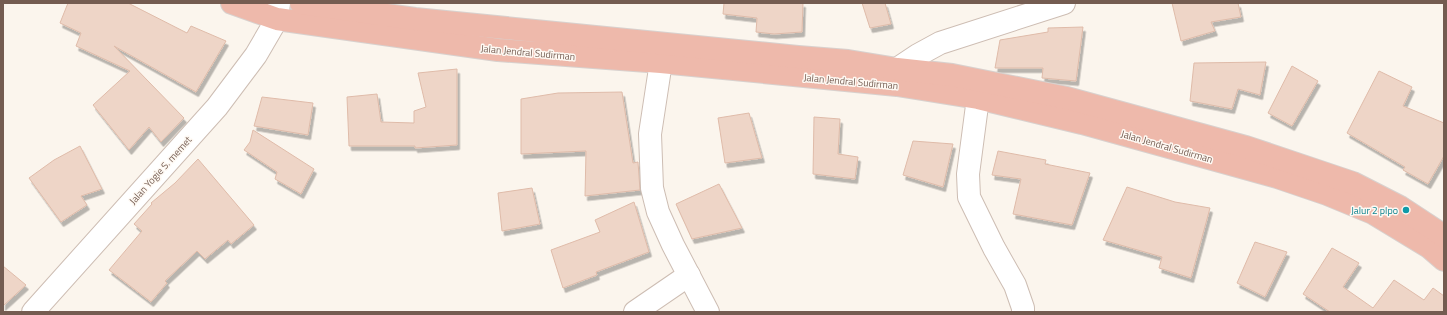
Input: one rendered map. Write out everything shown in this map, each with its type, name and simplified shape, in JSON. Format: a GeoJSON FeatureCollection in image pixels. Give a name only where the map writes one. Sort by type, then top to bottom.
{"type":"FeatureCollection","features":[{"type":"Feature","properties":{"kind":"highway","name":"Jalan Jendral Sudirman"},"geometry":{"type":"LineString","coordinates":[[232,3],[498,50],[897,77],[952,75],[1067,98],[1246,147],[1353,183],[1400,207],[1444,236]]}},
{"type":"Feature","properties":{"kind":"highway","name":"Jalan Jendral Sudirman"},"geometry":{"type":"LineString","coordinates":[[301,3],[415,19],[848,61],[897,77],[1082,123],[1277,177],[1373,213],[1429,247],[1444,260]]}},
{"type":"Feature","properties":{"kind":"street"},"geometry":{"type":"LineString","coordinates":[[897,77],[918,55],[940,43],[1064,3]]}},
{"type":"Feature","properties":{"kind":"street","name":"Jalan Yogie S. memet"},"geometry":{"type":"LineString","coordinates":[[33,312],[217,107],[256,55],[278,11]]}},
{"type":"Feature","properties":{"kind":"street"},"geometry":{"type":"LineString","coordinates":[[661,62],[650,134],[652,188],[658,212],[708,312]]}},
{"type":"Feature","properties":{"kind":"street"},"geometry":{"type":"LineString","coordinates":[[978,98],[968,174],[969,197],[994,248],[1015,285],[1023,312]]}},
{"type":"Feature","properties":{"kind":"street"},"geometry":{"type":"LineString","coordinates":[[635,312],[689,275]]}},
{"type":"Feature","properties":{"kind":"building"},"geometry":{"type":"Polygon","coordinates":[[[68,3],[128,3],[187,33],[191,26],[226,41],[196,92],[114,46],[184,118],[161,142],[149,127],[129,150],[93,105],[130,71],[76,46],[81,33],[60,23],[68,3]]]}},
{"type":"Feature","properties":{"kind":"building"},"geometry":{"type":"Polygon","coordinates":[[[724,3],[803,3],[802,32],[774,34],[756,32],[757,18],[723,14],[724,3]]]}},
{"type":"Feature","properties":{"kind":"building"},"geometry":{"type":"Polygon","coordinates":[[[862,3],[885,3],[891,24],[870,28],[862,3]]]}},
{"type":"Feature","properties":{"kind":"building"},"geometry":{"type":"Polygon","coordinates":[[[1172,3],[1238,3],[1241,17],[1211,22],[1215,31],[1181,41],[1172,3]]]}},
{"type":"Feature","properties":{"kind":"building"},"geometry":{"type":"Polygon","coordinates":[[[1083,27],[1076,81],[1042,78],[1043,68],[995,68],[1000,40],[1048,32],[1048,28],[1083,27]]]}},
{"type":"Feature","properties":{"kind":"building"},"geometry":{"type":"Polygon","coordinates":[[[1266,62],[1260,95],[1238,89],[1232,109],[1190,101],[1194,63],[1266,62]]]}},
{"type":"Feature","properties":{"kind":"building"},"geometry":{"type":"Polygon","coordinates":[[[1292,66],[1318,81],[1292,126],[1268,113],[1292,66]]]}},
{"type":"Feature","properties":{"kind":"building"},"geometry":{"type":"Polygon","coordinates":[[[457,69],[457,145],[415,148],[415,146],[349,146],[347,97],[377,94],[381,122],[414,123],[414,111],[426,107],[418,73],[457,69]]]}},
{"type":"Feature","properties":{"kind":"building"},"geometry":{"type":"Polygon","coordinates":[[[1379,71],[1412,87],[1403,106],[1444,123],[1444,156],[1428,184],[1403,170],[1405,167],[1347,133],[1379,71]]]}},
{"type":"Feature","properties":{"kind":"building"},"geometry":{"type":"Polygon","coordinates":[[[622,92],[633,163],[638,162],[640,190],[585,196],[586,151],[521,154],[521,99],[558,93],[622,92]]]}},
{"type":"Feature","properties":{"kind":"building"},"geometry":{"type":"Polygon","coordinates":[[[262,97],[313,103],[308,135],[254,126],[262,97]]]}},
{"type":"Feature","properties":{"kind":"building"},"geometry":{"type":"Polygon","coordinates":[[[749,113],[762,158],[725,163],[718,118],[749,113]]]}},
{"type":"Feature","properties":{"kind":"building"},"geometry":{"type":"Polygon","coordinates":[[[814,117],[840,119],[838,154],[858,157],[855,179],[813,174],[814,117]]]}},
{"type":"Feature","properties":{"kind":"building"},"geometry":{"type":"Polygon","coordinates":[[[253,130],[314,169],[301,194],[275,179],[277,172],[244,150],[250,142],[253,130]]]}},
{"type":"Feature","properties":{"kind":"building"},"geometry":{"type":"Polygon","coordinates":[[[913,141],[953,144],[943,187],[903,175],[913,141]]]}},
{"type":"Feature","properties":{"kind":"building"},"geometry":{"type":"Polygon","coordinates":[[[80,146],[102,189],[81,196],[87,205],[61,222],[29,178],[54,160],[80,146]]]}},
{"type":"Feature","properties":{"kind":"building"},"geometry":{"type":"Polygon","coordinates":[[[998,151],[1046,160],[1045,164],[1090,173],[1072,225],[1013,214],[1021,179],[992,175],[998,151]]]}},
{"type":"Feature","properties":{"kind":"building"},"geometry":{"type":"Polygon","coordinates":[[[198,159],[254,225],[231,244],[228,240],[205,259],[197,251],[165,281],[167,283],[151,302],[109,270],[142,231],[134,224],[152,204],[151,203],[175,183],[198,159]]]}},
{"type":"Feature","properties":{"kind":"building"},"geometry":{"type":"Polygon","coordinates":[[[719,184],[742,228],[692,239],[676,204],[719,184]]]}},
{"type":"Feature","properties":{"kind":"building"},"geometry":{"type":"Polygon","coordinates":[[[1127,187],[1175,202],[1210,208],[1191,278],[1159,268],[1162,257],[1103,240],[1127,187]]]}},
{"type":"Feature","properties":{"kind":"building"},"geometry":{"type":"Polygon","coordinates":[[[532,188],[540,224],[502,231],[498,193],[532,188]]]}},
{"type":"Feature","properties":{"kind":"building"},"geometry":{"type":"Polygon","coordinates":[[[634,202],[649,252],[596,272],[597,275],[563,288],[551,250],[600,232],[595,220],[634,202]]]}},
{"type":"Feature","properties":{"kind":"building"},"geometry":{"type":"Polygon","coordinates":[[[1255,242],[1287,252],[1265,297],[1237,283],[1255,242]]]}},
{"type":"Feature","properties":{"kind":"building"},"geometry":{"type":"Polygon","coordinates":[[[1332,248],[1359,263],[1343,287],[1373,308],[1394,280],[1424,300],[1433,288],[1444,296],[1444,312],[1330,312],[1303,294],[1332,248]]]}},
{"type":"Feature","properties":{"kind":"building"},"geometry":{"type":"Polygon","coordinates":[[[3,266],[26,285],[3,306],[3,266]]]}},
{"type":"Feature","properties":{"kind":"place","name":"Jalur 2 plpo"},"geometry":{"type":"Point","coordinates":[1406,210]}}]}
